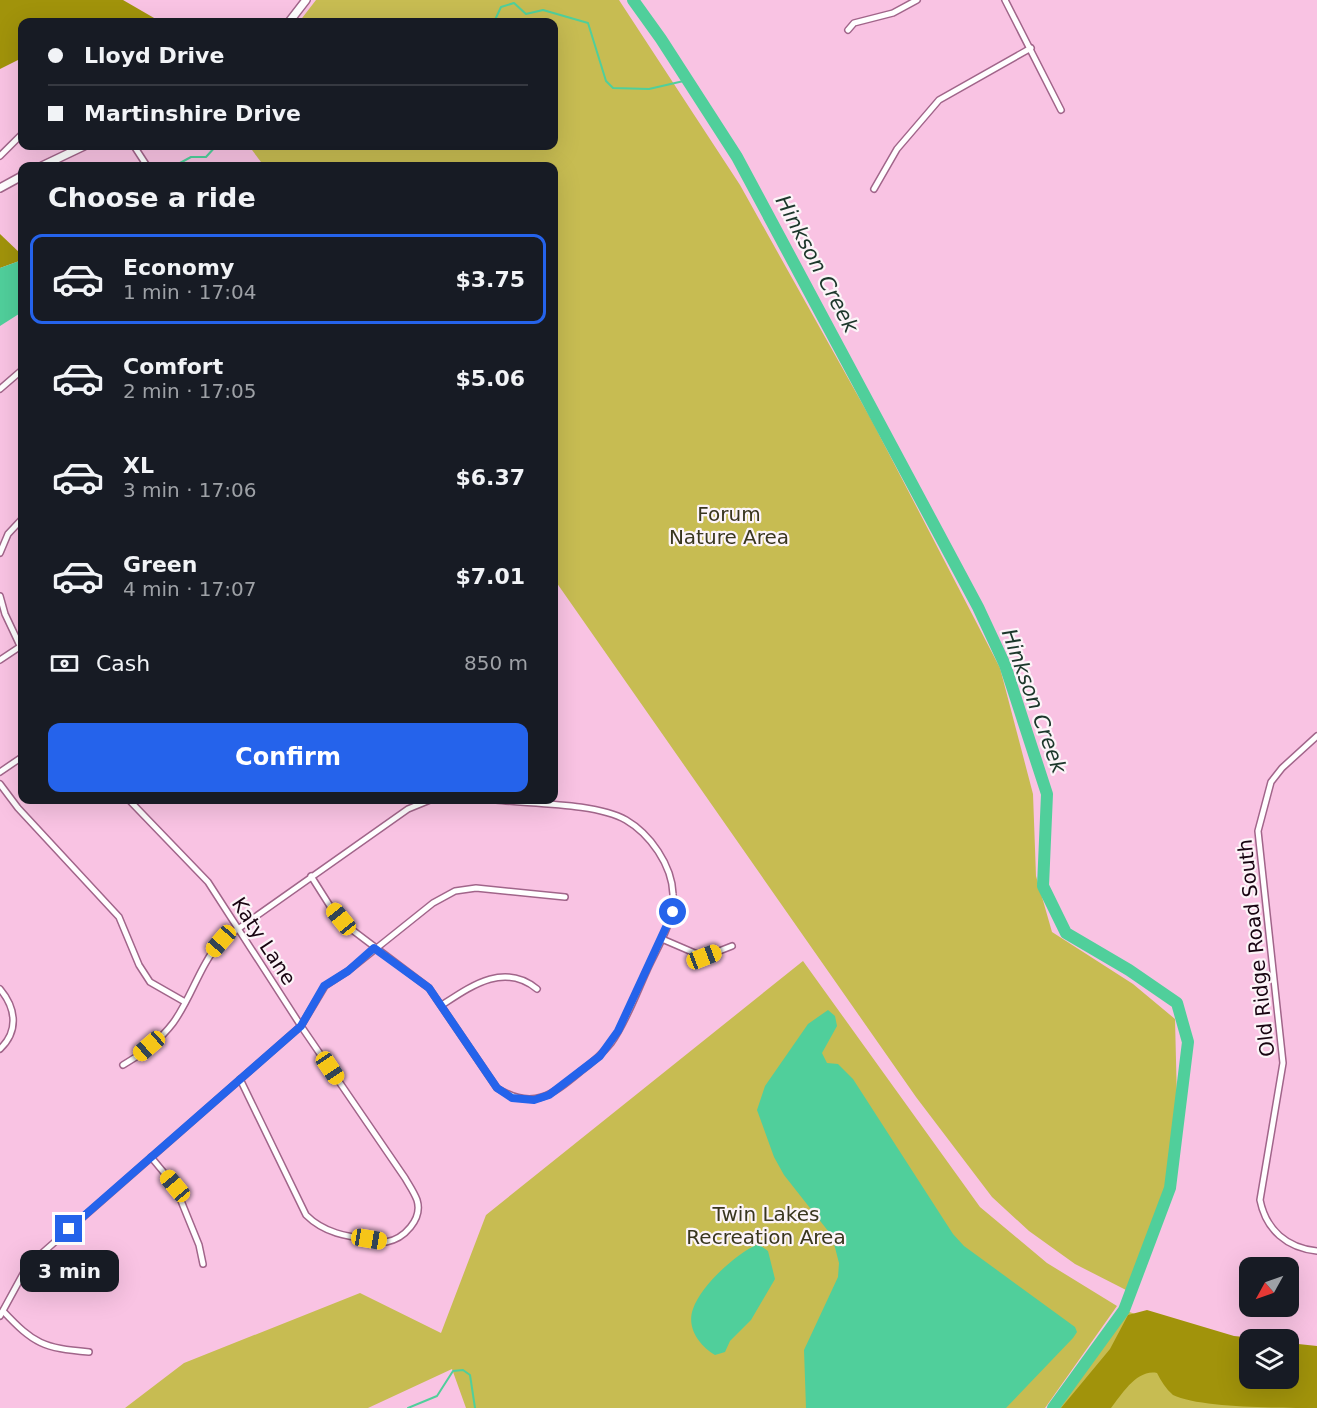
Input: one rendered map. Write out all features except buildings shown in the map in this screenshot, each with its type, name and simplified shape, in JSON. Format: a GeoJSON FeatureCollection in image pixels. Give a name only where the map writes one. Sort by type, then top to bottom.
{"type":"FeatureCollection","features":[{"type":"Feature","properties":{"kind":"street"},"geometry":{"type":"LineString","coordinates":[[292,18],[306,0]]}},
{"type":"Feature","properties":{"kind":"street"},"geometry":{"type":"LineString","coordinates":[[848,30],[855,23],[893,14],[917,0]]}},
{"type":"Feature","properties":{"kind":"street"},"geometry":{"type":"LineString","coordinates":[[1005,0],[1061,110]]}},
{"type":"Feature","properties":{"kind":"street"},"geometry":{"type":"LineString","coordinates":[[874,189],[897,149],[939,100],[1031,48]]}},
{"type":"Feature","properties":{"kind":"street"},"geometry":{"type":"LineString","coordinates":[[0,156],[18,138]]}},
{"type":"Feature","properties":{"kind":"street"},"geometry":{"type":"LineString","coordinates":[[50,162],[76,150]]}},
{"type":"Feature","properties":{"kind":"street"},"geometry":{"type":"LineString","coordinates":[[0,188],[18,179]]}},
{"type":"Feature","properties":{"kind":"street"},"geometry":{"type":"LineString","coordinates":[[0,389],[18,373]]}},
{"type":"Feature","properties":{"kind":"street"},"geometry":{"type":"LineString","coordinates":[[0,554],[8,534],[18,523]]}},
{"type":"Feature","properties":{"kind":"street"},"geometry":{"type":"LineString","coordinates":[[0,596],[4,614],[18,640]]}},
{"type":"Feature","properties":{"kind":"street"},"geometry":{"type":"LineString","coordinates":[[0,660],[18,650]]}},
{"type":"Feature","properties":{"kind":"street","name":"Old Ridge Road South"},"geometry":{"type":"LineString","coordinates":[[1317,736],[1282,768],[1271,782],[1258,831],[1283,1063],[1260,1200],[1263,1212],[1278,1236],[1294,1246],[1317,1251]]}},
{"type":"Feature","properties":{"kind":"street"},"geometry":{"type":"LineString","coordinates":[[0,772],[18,761]]}},
{"type":"Feature","properties":{"kind":"street"},"geometry":{"type":"LineString","coordinates":[[0,784],[18,808],[119,917],[139,965],[150,982],[184,1002]]}},
{"type":"Feature","properties":{"kind":"street","name":"Katy Lane"},"geometry":{"type":"LineString","coordinates":[[133,804],[208,882],[239,928],[301,1026],[405,1178],[417,1201],[417,1215],[413,1223],[394,1240],[386,1242],[330,1233],[316,1225],[306,1215],[240,1079]]}},
{"type":"Feature","properties":{"kind":"street"},"geometry":{"type":"LineString","coordinates":[[123,1065],[134,1059],[174,1022],[208,956],[221,941],[408,809],[420,804]]}},
{"type":"Feature","properties":{"kind":"street"},"geometry":{"type":"LineString","coordinates":[[311,876],[341,919],[374,948],[429,988],[497,1088],[512,1098],[534,1100],[549,1095],[600,1056],[618,1031],[673,912],[670,877],[658,853],[641,830],[624,819],[602,811],[535,804]]}},
{"type":"Feature","properties":{"kind":"street"},"geometry":{"type":"LineString","coordinates":[[89,1352],[48,1347],[28,1338],[1,1314],[23,1274],[32,1263],[301,1026],[324,986],[348,971],[433,903],[455,891],[476,888],[565,897]]}},
{"type":"Feature","properties":{"kind":"street"},"geometry":{"type":"LineString","coordinates":[[662,939],[704,957],[732,946]]}},
{"type":"Feature","properties":{"kind":"street"},"geometry":{"type":"LineString","coordinates":[[442,1005],[486,978],[527,980],[537,989]]}},
{"type":"Feature","properties":{"kind":"street"},"geometry":{"type":"LineString","coordinates":[[0,989],[12,1006],[14,1021],[12,1032],[2,1047]]}},
{"type":"Feature","properties":{"kind":"street"},"geometry":{"type":"LineString","coordinates":[[151,1157],[175,1186],[199,1245],[203,1264]]}},
{"type":"Feature","properties":{"kind":"green space","name":"Forum Nature Area"},"geometry":{"type":"Polygon","coordinates":[[[316,0],[619,0],[740,185],[872,421],[1000,668],[1033,794],[1036,876],[1052,932],[1133,984],[1175,1019],[1177,1101],[1166,1198],[1126,1290],[1075,1264],[1029,1231],[992,1197],[916,1097],[558,585],[558,162],[261,162],[252,150],[558,150],[558,18],[302,18],[316,0]]]}},
{"type":"Feature","properties":{"kind":"green space","name":"Twin Lakes Recreation Area"},"geometry":{"type":"Polygon","coordinates":[[[803,961],[980,1207],[1047,1263],[1117,1306],[1045,1408],[466,1408],[452,1369],[368,1408],[125,1408],[184,1363],[360,1293],[441,1333],[486,1215],[803,961]]]}},
{"type":"Feature","properties":{"kind":"green space"},"geometry":{"type":"Polygon","coordinates":[[[1124,1310],[1235,1350],[1239,1357],[1239,1389],[1299,1389],[1317,1408],[1053,1408],[1124,1310]]]}},
{"type":"Feature","properties":{"kind":"shaded area"},"geometry":{"type":"Polygon","coordinates":[[[0,0],[123,0],[154,18],[18,18],[18,60],[0,69],[0,0]]]}},
{"type":"Feature","properties":{"kind":"shaded area"},"geometry":{"type":"Polygon","coordinates":[[[0,234],[18,251],[18,261],[0,268],[0,234]]]}},
{"type":"Feature","properties":{"kind":"shaded area"},"geometry":{"type":"Polygon","coordinates":[[[18,261],[18,315],[0,326],[0,268],[18,261]]]}},
{"type":"Feature","properties":{"kind":"shaded area"},"geometry":{"type":"Polygon","coordinates":[[[828,1010],[835,1016],[837,1026],[822,1053],[827,1063],[838,1064],[853,1079],[953,1234],[964,1246],[1075,1327],[1077,1332],[1073,1338],[1006,1408],[806,1408],[804,1350],[838,1277],[839,1263],[832,1236],[784,1175],[774,1157],[757,1110],[765,1086],[808,1024],[828,1010]]]}},
{"type":"Feature","properties":{"kind":"shaded area"},"geometry":{"type":"Polygon","coordinates":[[[758,1244],[768,1251],[775,1279],[751,1320],[730,1341],[725,1352],[715,1355],[704,1347],[693,1330],[691,1316],[693,1309],[703,1290],[720,1271],[758,1244]]]}},
{"type":"Feature","properties":{"kind":"shaded area"},"geometry":{"type":"Polygon","coordinates":[[[1147,1310],[1239,1336],[1239,1389],[1299,1389],[1299,1344],[1317,1346],[1317,1408],[1202,1403],[1173,1395],[1157,1373],[1150,1373],[1131,1384],[1111,1408],[1061,1408],[1110,1349],[1128,1315],[1147,1310]]]}},
{"type":"Feature","properties":{"kind":"waterway","name":"Hinkson Creek"},"geometry":{"type":"LineString","coordinates":[[633,0],[661,39],[737,157],[978,607],[1005,665],[1047,794],[1043,886],[1066,933],[1129,970],[1177,1003],[1188,1042],[1170,1188],[1124,1310],[1053,1408]]}},
{"type":"Feature","properties":{"kind":"waterway"},"geometry":{"type":"LineString","coordinates":[[496,18],[501,7],[514,3],[526,14],[543,10],[588,23],[606,81],[613,88],[649,89],[688,80]]}},
{"type":"Feature","properties":{"kind":"waterway"},"geometry":{"type":"LineString","coordinates":[[182,162],[191,157],[206,157],[212,150]]}},
{"type":"Feature","properties":{"kind":"waterway"},"geometry":{"type":"LineString","coordinates":[[408,1408],[437,1396],[453,1371],[463,1370],[470,1375],[475,1408]]}},
{"type":"Feature","properties":{"kind":"route"},"geometry":{"type":"LineString","coordinates":[[69,1229],[301,1026],[324,986],[348,971],[374,948],[429,988],[497,1088],[512,1098],[534,1100],[560,1089],[600,1056],[610,1044],[673,912]]}}]}
